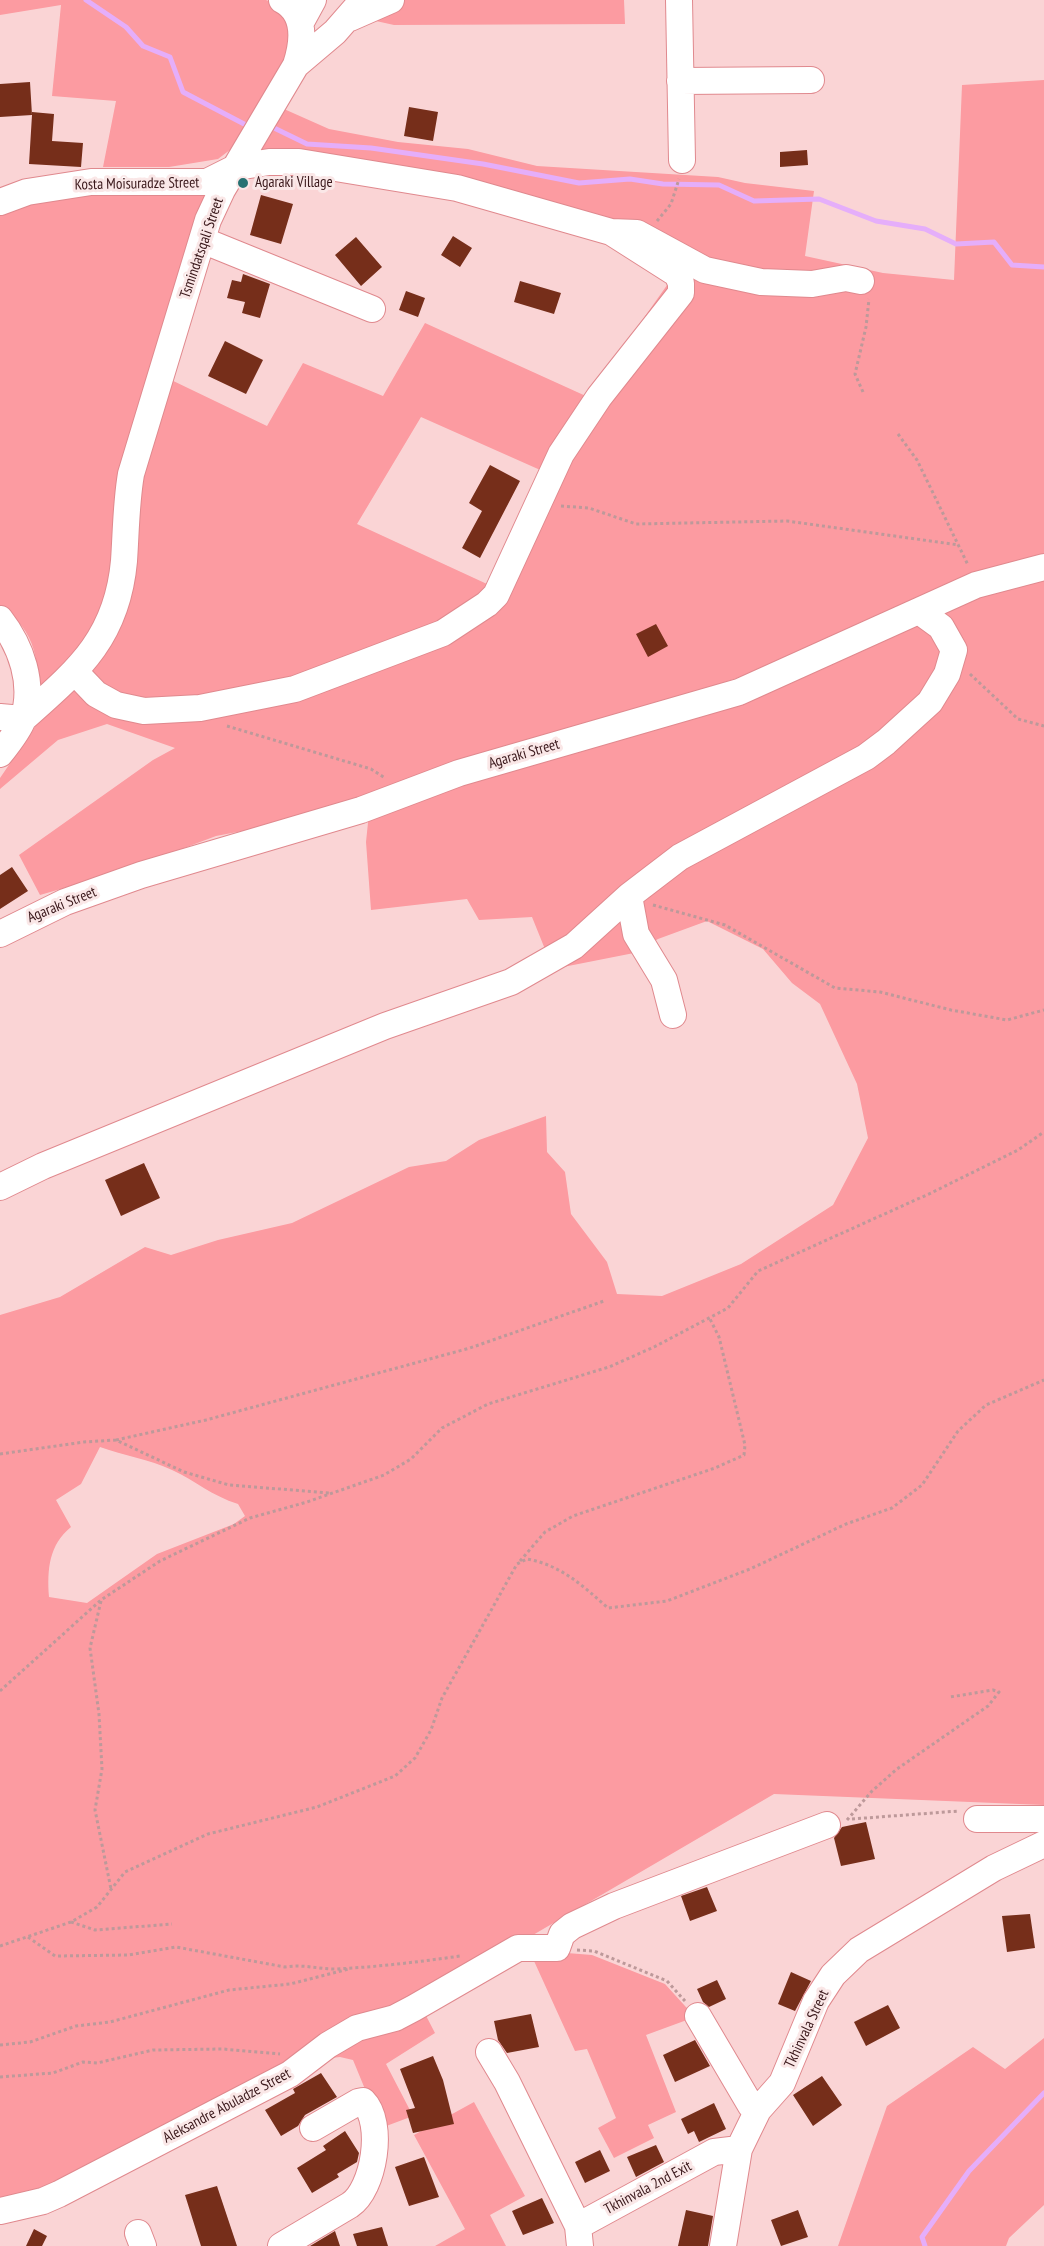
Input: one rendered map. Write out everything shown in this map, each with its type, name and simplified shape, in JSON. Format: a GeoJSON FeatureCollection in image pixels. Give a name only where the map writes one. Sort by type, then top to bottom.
{"type":"FeatureCollection","features":[{"type":"Feature","properties":{"kind":"street","name":"Tsmindatsqali Street"},"geometry":{"type":"LineString","coordinates":[[12,718],[75,672],[96,647],[113,617],[124,564],[126,499],[159,376],[202,240],[222,190],[296,65],[302,45],[307,11],[282,0]]}},
{"type":"Feature","properties":{"kind":"street"},"geometry":{"type":"LineString","coordinates":[[296,65],[347,20],[363,0]]}},
{"type":"Feature","properties":{"kind":"street"},"geometry":{"type":"LineString","coordinates":[[347,20],[391,0]]}},
{"type":"Feature","properties":{"kind":"street"},"geometry":{"type":"LineString","coordinates":[[679,0],[682,160]]}},
{"type":"Feature","properties":{"kind":"street"},"geometry":{"type":"LineString","coordinates":[[680,81],[811,80]]}},
{"type":"Feature","properties":{"kind":"street","name":"Kosta Moisuradze Street"},"geometry":{"type":"LineString","coordinates":[[0,201],[27,192],[91,182],[207,182],[237,167],[268,162],[299,162],[445,186],[611,232]]}},
{"type":"Feature","properties":{"kind":"street"},"geometry":{"type":"LineString","coordinates":[[611,232],[638,233],[705,270],[761,282],[812,284],[846,278],[861,281]]}},
{"type":"Feature","properties":{"kind":"street"},"geometry":{"type":"LineString","coordinates":[[75,672],[96,694],[116,705],[144,711],[200,708],[295,689],[324,680],[443,633],[487,604],[504,582],[517,548],[561,454],[599,397],[681,294],[681,283],[677,274],[611,232]]}},
{"type":"Feature","properties":{"kind":"street"},"geometry":{"type":"LineString","coordinates":[[202,240],[372,309]]}},
{"type":"Feature","properties":{"kind":"street","name":"Agaraki Street"},"geometry":{"type":"LineString","coordinates":[[0,934],[64,902],[141,875],[361,810],[459,773],[739,692],[976,585],[1044,567]]}},
{"type":"Feature","properties":{"kind":"street"},"geometry":{"type":"LineString","coordinates":[[0,1187],[43,1166],[374,1030],[511,982],[574,946],[629,896],[680,857],[866,757],[930,702],[947,674],[954,650],[941,627],[919,611]]}},
{"type":"Feature","properties":{"kind":"street"},"geometry":{"type":"LineString","coordinates":[[0,619],[20,648],[27,685],[12,718],[0,754]]}},
{"type":"Feature","properties":{"kind":"street"},"geometry":{"type":"LineString","coordinates":[[629,896],[636,934],[664,980],[673,1015]]}},
{"type":"Feature","properties":{"kind":"street"},"geometry":{"type":"LineString","coordinates":[[977,1819],[1044,1819]]}},
{"type":"Feature","properties":{"kind":"street"},"geometry":{"type":"LineString","coordinates":[[557,1948],[562,1934],[572,1926],[614,1906],[839,1822]]}},
{"type":"Feature","properties":{"kind":"street","name":"Tkhinvala Street"},"geometry":{"type":"LineString","coordinates":[[723,2246],[740,2149],[758,2110],[782,2083],[816,2001],[833,1975],[859,1950],[994,1868],[1044,1844]]}},
{"type":"Feature","properties":{"kind":"street","name":"Aleksandre Abuladze Street"},"geometry":{"type":"LineString","coordinates":[[0,2211],[43,2201],[59,2194],[290,2074],[357,2028],[395,2018],[518,1948],[557,1948]]}},
{"type":"Feature","properties":{"kind":"street"},"geometry":{"type":"LineString","coordinates":[[698,2016],[751,2106],[758,2110]]}},
{"type":"Feature","properties":{"kind":"street"},"geometry":{"type":"LineString","coordinates":[[489,2052],[510,2090],[579,2236]]}},
{"type":"Feature","properties":{"kind":"street"},"geometry":{"type":"LineString","coordinates":[[280,2246],[350,2205],[359,2199],[366,2189],[374,2152],[370,2107],[363,2101],[358,2102],[313,2128]]}},
{"type":"Feature","properties":{"kind":"street","name":"Tkhinvala 2nd Exit"},"geometry":{"type":"LineString","coordinates":[[579,2236],[714,2152],[740,2149]]}},
{"type":"Feature","properties":{"kind":"path"},"geometry":{"type":"LineString","coordinates":[[638,233],[657,221],[670,204],[678,184],[682,160]]}},
{"type":"Feature","properties":{"kind":"path"},"geometry":{"type":"LineString","coordinates":[[861,281],[869,294],[870,307],[855,374],[863,392]]}},
{"type":"Feature","properties":{"kind":"path"},"geometry":{"type":"LineString","coordinates":[[898,434],[917,460],[959,544],[976,585]]}},
{"type":"Feature","properties":{"kind":"path"},"geometry":{"type":"LineString","coordinates":[[557,506],[589,508],[636,524],[787,521],[959,544]]}},
{"type":"Feature","properties":{"kind":"path"},"geometry":{"type":"LineString","coordinates":[[954,650],[973,678],[1018,719],[1044,726]]}},
{"type":"Feature","properties":{"kind":"path"},"geometry":{"type":"LineString","coordinates":[[227,726],[371,769],[407,792]]}},
{"type":"Feature","properties":{"kind":"path"},"geometry":{"type":"LineString","coordinates":[[629,896],[725,925],[835,988],[880,992],[951,1010],[1007,1020],[1044,1010]]}},
{"type":"Feature","properties":{"kind":"path"},"geometry":{"type":"LineString","coordinates":[[0,1691],[101,1600],[160,1561],[250,1518],[307,1502],[384,1475],[411,1459],[442,1428],[488,1404],[609,1367],[710,1319],[728,1308],[758,1271],[931,1193],[1018,1150],[1044,1132]]}},
{"type":"Feature","properties":{"kind":"path"},"geometry":{"type":"LineString","coordinates":[[0,1454],[84,1442],[116,1440],[206,1420],[470,1348],[604,1301]]}},
{"type":"Feature","properties":{"kind":"path"},"geometry":{"type":"LineString","coordinates":[[0,1946],[71,1922],[97,1907],[125,1872],[208,1834],[317,1807],[395,1776],[415,1758],[431,1730],[442,1698],[517,1564],[545,1532],[573,1516],[715,1468],[744,1455],[745,1445],[718,1337],[710,1319]]}},
{"type":"Feature","properties":{"kind":"path"},"geometry":{"type":"LineString","coordinates":[[517,1564],[527,1559],[546,1562],[575,1579],[608,1608],[667,1602],[750,1569],[846,1524],[892,1508],[922,1485],[958,1431],[986,1404],[1044,1380]]}},
{"type":"Feature","properties":{"kind":"path"},"geometry":{"type":"LineString","coordinates":[[116,1440],[184,1472],[229,1485],[332,1493]]}},
{"type":"Feature","properties":{"kind":"path"},"geometry":{"type":"LineString","coordinates":[[101,1600],[90,1648],[99,1714],[102,1769],[94,1810],[111,1889]]}},
{"type":"Feature","properties":{"kind":"path"},"geometry":{"type":"LineString","coordinates":[[839,1822],[897,1769],[988,1707],[999,1692],[993,1690],[950,1697]]}},
{"type":"Feature","properties":{"kind":"path"},"geometry":{"type":"LineString","coordinates":[[839,1822],[975,1809],[977,1819]]}},
{"type":"Feature","properties":{"kind":"path"},"geometry":{"type":"LineString","coordinates":[[71,1922],[95,1930],[172,1923]]}},
{"type":"Feature","properties":{"kind":"path"},"geometry":{"type":"LineString","coordinates":[[28,1937],[55,1956],[128,1955],[176,1947],[285,1966],[303,1964],[323,1969],[464,1956]]}},
{"type":"Feature","properties":{"kind":"path"},"geometry":{"type":"LineString","coordinates":[[557,1948],[594,1951],[667,1981],[698,2016]]}},
{"type":"Feature","properties":{"kind":"path"},"geometry":{"type":"LineString","coordinates":[[0,2045],[30,2042],[76,2026],[110,2022],[229,1990],[290,1984],[337,1974],[350,1968]]}},
{"type":"Feature","properties":{"kind":"path"},"geometry":{"type":"LineString","coordinates":[[0,2077],[52,2073],[83,2062],[97,2063],[153,2050],[223,2049],[315,2055]]}},
{"type":"Feature","properties":{"kind":"shaded area"},"geometry":{"type":"Polygon","coordinates":[[[0,0],[266,0],[287,9],[307,27],[247,137],[218,159],[169,167],[103,167],[116,101],[52,96],[61,5],[0,15],[0,0]]]}},
{"type":"Feature","properties":{"kind":"shaded area"},"geometry":{"type":"Polygon","coordinates":[[[370,0],[624,0],[625,24],[394,25],[367,19],[370,0]]]}},
{"type":"Feature","properties":{"kind":"shaded area"},"geometry":{"type":"Polygon","coordinates":[[[1044,80],[1044,556],[790,660],[634,713],[306,819],[216,836],[126,870],[40,895],[19,855],[153,760],[175,748],[107,724],[58,740],[0,789],[0,778],[39,721],[121,625],[133,493],[165,377],[267,426],[303,363],[383,396],[425,323],[588,397],[677,271],[679,245],[257,153],[284,109],[329,129],[398,142],[468,149],[537,166],[718,177],[745,183],[814,191],[805,256],[883,273],[954,280],[962,85],[1044,80]],[[421,417],[357,524],[487,584],[547,473],[421,417]]]}},
{"type":"Feature","properties":{"kind":"shaded area"},"geometry":{"type":"Polygon","coordinates":[[[196,192],[209,196],[105,620],[35,704],[37,675],[34,649],[22,626],[0,606],[0,209],[51,193],[196,192]]]}},
{"type":"Feature","properties":{"kind":"shaded area"},"geometry":{"type":"Polygon","coordinates":[[[1044,574],[1044,1805],[774,1794],[415,2004],[55,2191],[0,2207],[0,1315],[60,1297],[145,1247],[171,1255],[218,1240],[292,1223],[409,1167],[446,1161],[479,1140],[546,1116],[547,1152],[565,1172],[571,1214],[607,1262],[617,1294],[662,1296],[741,1264],[833,1205],[868,1138],[857,1084],[820,1004],[792,983],[763,949],[707,921],[658,939],[634,953],[553,969],[532,917],[479,920],[467,899],[371,910],[366,842],[369,813],[896,630],[1028,577],[1044,574]],[[100,1447],[81,1484],[56,1500],[71,1527],[58,1542],[51,1558],[48,1577],[49,1597],[87,1603],[157,1554],[234,1524],[245,1516],[238,1504],[220,1497],[181,1474],[154,1463],[100,1447]]]}},
{"type":"Feature","properties":{"kind":"shaded area"},"geometry":{"type":"Polygon","coordinates":[[[529,1950],[592,1955],[665,1984],[695,2017],[646,2035],[676,2112],[648,2125],[654,2138],[614,2158],[598,2128],[616,2118],[587,2049],[575,2051],[529,1950]]]}},
{"type":"Feature","properties":{"kind":"shaded area"},"geometry":{"type":"Polygon","coordinates":[[[422,2008],[435,2033],[386,2064],[413,2116],[381,2128],[353,2060],[340,2057],[322,2059],[422,2008]]]}},
{"type":"Feature","properties":{"kind":"shaded area"},"geometry":{"type":"Polygon","coordinates":[[[1044,2038],[1044,2205],[1009,2238],[1006,2246],[838,2246],[887,2106],[973,2047],[1005,2069],[1044,2038]]]}},
{"type":"Feature","properties":{"kind":"shaded area"},"geometry":{"type":"Polygon","coordinates":[[[474,2102],[525,2196],[490,2215],[506,2246],[435,2246],[465,2229],[414,2135],[474,2102]]]}},
{"type":"Feature","properties":{"kind":"building"},"geometry":{"type":"Polygon","coordinates":[[[30,82],[32,115],[0,117],[0,84],[30,82]]]}},
{"type":"Feature","properties":{"kind":"building"},"geometry":{"type":"Polygon","coordinates":[[[409,107],[438,112],[433,141],[404,136],[409,107]]]}},
{"type":"Feature","properties":{"kind":"building"},"geometry":{"type":"Polygon","coordinates":[[[32,112],[54,114],[52,141],[83,143],[81,167],[29,164],[32,112]]]}},
{"type":"Feature","properties":{"kind":"building"},"geometry":{"type":"Polygon","coordinates":[[[807,150],[808,165],[780,167],[780,152],[807,150]]]}},
{"type":"Feature","properties":{"kind":"building"},"geometry":{"type":"Polygon","coordinates":[[[261,195],[293,204],[281,244],[250,235],[261,195]]]}},
{"type":"Feature","properties":{"kind":"building"},"geometry":{"type":"Polygon","coordinates":[[[453,236],[472,248],[460,267],[441,255],[453,236]]]}},
{"type":"Feature","properties":{"kind":"building"},"geometry":{"type":"Polygon","coordinates":[[[356,237],[382,267],[361,286],[335,255],[356,237]]]}},
{"type":"Feature","properties":{"kind":"building"},"geometry":{"type":"Polygon","coordinates":[[[243,274],[270,284],[260,318],[242,313],[245,302],[227,298],[232,280],[241,282],[243,274]]]}},
{"type":"Feature","properties":{"kind":"building"},"geometry":{"type":"Polygon","coordinates":[[[520,281],[561,293],[554,314],[514,302],[520,281]]]}},
{"type":"Feature","properties":{"kind":"building"},"geometry":{"type":"Polygon","coordinates":[[[406,291],[425,298],[418,317],[399,310],[406,291]]]}},
{"type":"Feature","properties":{"kind":"building"},"geometry":{"type":"Polygon","coordinates":[[[225,341],[263,360],[246,394],[208,376],[225,341]]]}},
{"type":"Feature","properties":{"kind":"building"},"geometry":{"type":"Polygon","coordinates":[[[490,465],[520,481],[480,558],[462,548],[482,511],[469,503],[490,465]]]}},
{"type":"Feature","properties":{"kind":"building"},"geometry":{"type":"Polygon","coordinates":[[[656,624],[668,646],[648,657],[636,634],[656,624]]]}},
{"type":"Feature","properties":{"kind":"building"},"geometry":{"type":"Polygon","coordinates":[[[12,867],[28,891],[0,909],[0,875],[12,867]]]}},
{"type":"Feature","properties":{"kind":"building"},"geometry":{"type":"Polygon","coordinates":[[[144,1163],[160,1198],[121,1216],[105,1180],[144,1163]]]}},
{"type":"Feature","properties":{"kind":"building"},"geometry":{"type":"Polygon","coordinates":[[[866,1822],[875,1859],[841,1866],[834,1838],[842,1827],[866,1822]]]}},
{"type":"Feature","properties":{"kind":"building"},"geometry":{"type":"Polygon","coordinates":[[[707,1887],[717,1911],[690,1921],[681,1896],[707,1887]]]}},
{"type":"Feature","properties":{"kind":"building"},"geometry":{"type":"Polygon","coordinates":[[[1030,1914],[1035,1948],[1007,1952],[1002,1916],[1030,1914]]]}},
{"type":"Feature","properties":{"kind":"building"},"geometry":{"type":"Polygon","coordinates":[[[791,1972],[811,1981],[795,2011],[778,2004],[791,1972]]]}},
{"type":"Feature","properties":{"kind":"building"},"geometry":{"type":"Polygon","coordinates":[[[717,1980],[726,1999],[709,2007],[703,2002],[697,1989],[717,1980]]]}},
{"type":"Feature","properties":{"kind":"building"},"geometry":{"type":"Polygon","coordinates":[[[888,2005],[900,2028],[866,2046],[854,2022],[888,2005]]]}},
{"type":"Feature","properties":{"kind":"building"},"geometry":{"type":"Polygon","coordinates":[[[531,2014],[539,2047],[507,2053],[498,2040],[494,2021],[531,2014]]]}},
{"type":"Feature","properties":{"kind":"building"},"geometry":{"type":"Polygon","coordinates":[[[695,2040],[710,2066],[675,2082],[663,2055],[695,2040]]]}},
{"type":"Feature","properties":{"kind":"building"},"geometry":{"type":"Polygon","coordinates":[[[433,2056],[443,2080],[454,2124],[413,2133],[406,2110],[415,2108],[400,2069],[433,2056]]]}},
{"type":"Feature","properties":{"kind":"building"},"geometry":{"type":"Polygon","coordinates":[[[321,2073],[337,2097],[305,2115],[298,2126],[281,2136],[265,2110],[295,2093],[293,2089],[321,2073]]]}},
{"type":"Feature","properties":{"kind":"building"},"geometry":{"type":"Polygon","coordinates":[[[822,2076],[842,2105],[813,2126],[793,2095],[822,2076]]]}},
{"type":"Feature","properties":{"kind":"building"},"geometry":{"type":"Polygon","coordinates":[[[714,2103],[726,2129],[699,2142],[694,2131],[688,2134],[681,2119],[714,2103]]]}},
{"type":"Feature","properties":{"kind":"building"},"geometry":{"type":"Polygon","coordinates":[[[345,2131],[359,2153],[357,2162],[337,2174],[339,2177],[312,2193],[297,2168],[326,2150],[323,2146],[345,2131]]]}},
{"type":"Feature","properties":{"kind":"building"},"geometry":{"type":"Polygon","coordinates":[[[656,2145],[664,2162],[636,2177],[627,2157],[656,2145]]]}},
{"type":"Feature","properties":{"kind":"building"},"geometry":{"type":"Polygon","coordinates":[[[600,2150],[610,2171],[585,2183],[575,2162],[600,2150]]]}},
{"type":"Feature","properties":{"kind":"building"},"geometry":{"type":"Polygon","coordinates":[[[424,2157],[439,2197],[409,2206],[395,2167],[424,2157]]]}},
{"type":"Feature","properties":{"kind":"building"},"geometry":{"type":"Polygon","coordinates":[[[217,2186],[237,2246],[201,2246],[185,2195],[217,2186]]]}},
{"type":"Feature","properties":{"kind":"building"},"geometry":{"type":"Polygon","coordinates":[[[542,2198],[554,2223],[523,2235],[512,2211],[542,2198]]]}},
{"type":"Feature","properties":{"kind":"building"},"geometry":{"type":"Polygon","coordinates":[[[686,2210],[713,2216],[708,2246],[678,2246],[686,2210]]]}},
{"type":"Feature","properties":{"kind":"building"},"geometry":{"type":"Polygon","coordinates":[[[798,2210],[808,2237],[781,2246],[771,2220],[798,2210]]]}},
{"type":"Feature","properties":{"kind":"building"},"geometry":{"type":"Polygon","coordinates":[[[382,2227],[388,2246],[357,2246],[353,2234],[382,2227]]]}},
{"type":"Feature","properties":{"kind":"building"},"geometry":{"type":"Polygon","coordinates":[[[34,2229],[47,2236],[42,2246],[26,2246],[34,2229]]]}},
{"type":"Feature","properties":{"kind":"building"},"geometry":{"type":"Polygon","coordinates":[[[335,2231],[340,2246],[310,2246],[335,2231]]]}},
{"type":"Feature","properties":{"kind":"waterway"},"geometry":{"type":"LineString","coordinates":[[86,0],[126,27],[143,46],[170,57],[183,92],[246,125]]}},
{"type":"Feature","properties":{"kind":"waterway"},"geometry":{"type":"LineString","coordinates":[[270,126],[307,144],[371,148],[483,164],[579,183],[630,179],[663,184],[719,185],[754,201],[819,199],[876,221],[925,229],[956,244],[994,242],[1012,265],[1044,267]]}},
{"type":"Feature","properties":{"kind":"waterway"},"geometry":{"type":"LineString","coordinates":[[925,2246],[922,2237],[969,2171],[1044,2093]]}},
{"type":"Feature","properties":{"kind":"place","name":"Agaraki Village"},"geometry":{"type":"Point","coordinates":[243,183]}}]}
